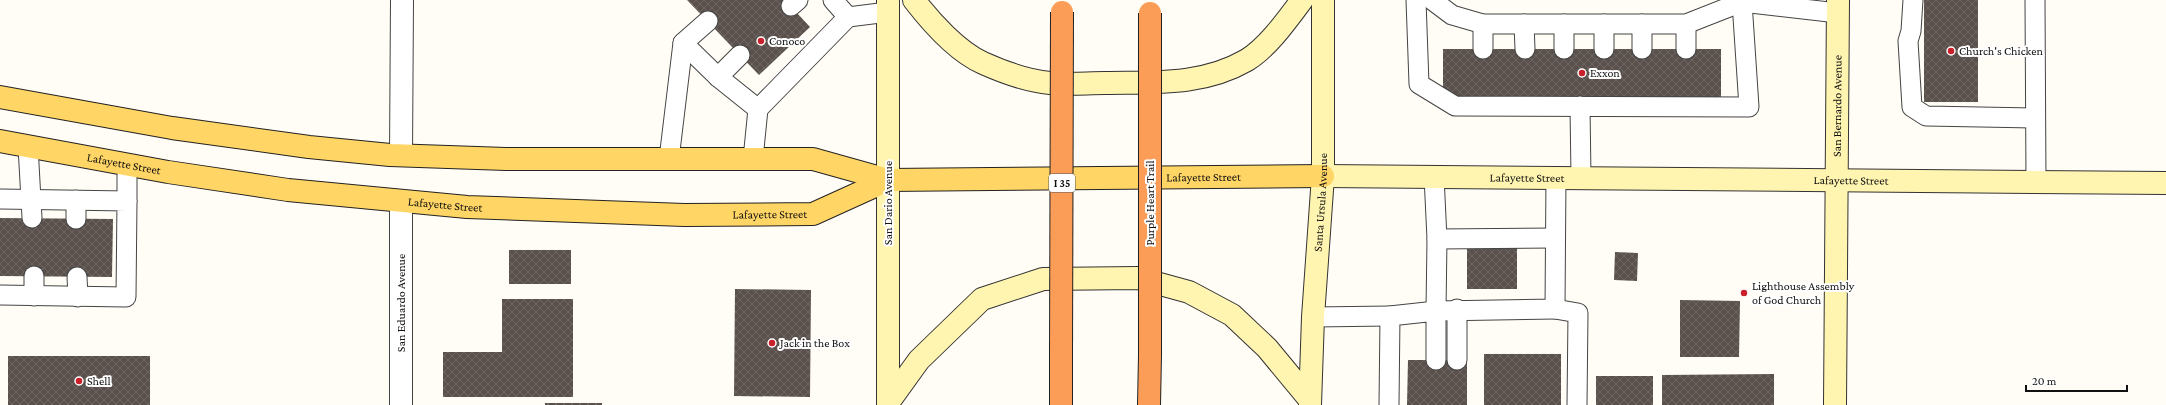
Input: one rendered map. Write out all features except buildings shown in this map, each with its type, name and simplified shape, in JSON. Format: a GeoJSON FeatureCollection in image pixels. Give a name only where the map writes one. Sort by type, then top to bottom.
{"type":"FeatureCollection","features":[{"type":"Feature","properties":{"kind":"highway","name":"I 35"},"geometry":{"type":"LineString","coordinates":[[1061,405],[1062,6]]}},
{"type":"Feature","properties":{"kind":"highway","name":"Purple Heart Trail"},"geometry":{"type":"LineString","coordinates":[[1149,405],[1150,6]]}},
{"type":"Feature","properties":{"kind":"main road"},"geometry":{"type":"LineString","coordinates":[[914,0],[926,15],[955,44],[982,63],[1013,74],[1050,83],[1181,82],[1221,73],[1248,59],[1277,32],[1302,0]]}},
{"type":"Feature","properties":{"kind":"main road","name":"Santa Ursula Avenue"},"geometry":{"type":"LineString","coordinates":[[1310,402],[1312,317],[1322,176],[1323,0]]}},
{"type":"Feature","properties":{"kind":"main road","name":"San Dario Avenue"},"geometry":{"type":"LineString","coordinates":[[888,6],[888,404]]}},
{"type":"Feature","properties":{"kind":"main road","name":"San Bernardo Avenue"},"geometry":{"type":"LineString","coordinates":[[1835,405],[1838,7]]}},
{"type":"Feature","properties":{"kind":"main road","name":"Lafayette Street"},"geometry":{"type":"LineString","coordinates":[[0,97],[172,128],[309,147],[401,155],[506,159],[813,159],[888,180],[1434,176],[2166,184]]}},
{"type":"Feature","properties":{"kind":"main road","name":"Lafayette Street"},"geometry":{"type":"LineString","coordinates":[[0,141],[127,164],[288,190],[468,207],[684,215],[813,214],[888,180]]}},
{"type":"Feature","properties":{"kind":"main road"},"geometry":{"type":"LineString","coordinates":[[888,404],[919,360],[982,299],[1043,279],[1138,278],[1189,292],[1232,315],[1267,348],[1310,402]]}},
{"type":"Feature","properties":{"kind":"street"},"geometry":{"type":"LineString","coordinates":[[401,155],[402,0]]}},
{"type":"Feature","properties":{"kind":"street","name":"San Eduardo Avenue"},"geometry":{"type":"LineString","coordinates":[[401,201],[401,405]]}},
{"type":"Feature","properties":{"kind":"lane"},"geometry":{"type":"LineString","coordinates":[[833,0],[848,17]]}},
{"type":"Feature","properties":{"kind":"lane"},"geometry":{"type":"LineString","coordinates":[[1416,0],[1419,84],[1455,106],[1484,102],[1687,102],[1749,106],[1741,1]]}},
{"type":"Feature","properties":{"kind":"lane"},"geometry":{"type":"LineString","coordinates":[[1432,0],[1452,15],[1483,24],[1686,24],[1741,1],[1838,7]]}},
{"type":"Feature","properties":{"kind":"lane"},"geometry":{"type":"LineString","coordinates":[[1913,0],[1911,31],[1908,41],[1912,106],[1926,116],[2035,118]]}},
{"type":"Feature","properties":{"kind":"lane"},"geometry":{"type":"LineString","coordinates":[[2035,0],[2036,182]]}},
{"type":"Feature","properties":{"kind":"lane"},"geometry":{"type":"LineString","coordinates":[[753,159],[758,109],[848,17],[888,6]]}},
{"type":"Feature","properties":{"kind":"lane"},"geometry":{"type":"LineString","coordinates":[[670,159],[683,43],[708,21]]}},
{"type":"Feature","properties":{"kind":"lane"},"geometry":{"type":"LineString","coordinates":[[1483,24],[1483,49]]}},
{"type":"Feature","properties":{"kind":"lane"},"geometry":{"type":"LineString","coordinates":[[1524,24],[1524,49]]}},
{"type":"Feature","properties":{"kind":"lane"},"geometry":{"type":"LineString","coordinates":[[1564,24],[1564,49]]}},
{"type":"Feature","properties":{"kind":"lane"},"geometry":{"type":"LineString","coordinates":[[1604,24],[1604,49]]}},
{"type":"Feature","properties":{"kind":"lane"},"geometry":{"type":"LineString","coordinates":[[1642,24],[1642,49]]}},
{"type":"Feature","properties":{"kind":"lane"},"geometry":{"type":"LineString","coordinates":[[1686,24],[1686,49]]}},
{"type":"Feature","properties":{"kind":"lane"},"geometry":{"type":"LineString","coordinates":[[683,43],[718,77],[758,109]]}},
{"type":"Feature","properties":{"kind":"lane"},"geometry":{"type":"LineString","coordinates":[[718,77],[740,55]]}},
{"type":"Feature","properties":{"kind":"lane"},"geometry":{"type":"LineString","coordinates":[[1570,103],[1581,178]]}},
{"type":"Feature","properties":{"kind":"lane"},"geometry":{"type":"LineString","coordinates":[[28,146],[32,209]]}},
{"type":"Feature","properties":{"kind":"lane"},"geometry":{"type":"LineString","coordinates":[[0,295],[126,297],[127,164]]}},
{"type":"Feature","properties":{"kind":"lane"},"geometry":{"type":"LineString","coordinates":[[1434,176],[1437,239],[1436,360]]}},
{"type":"Feature","properties":{"kind":"lane"},"geometry":{"type":"LineString","coordinates":[[1555,309],[1556,177]]}},
{"type":"Feature","properties":{"kind":"lane"},"geometry":{"type":"LineString","coordinates":[[0,199],[32,209],[76,210],[127,201]]}},
{"type":"Feature","properties":{"kind":"lane"},"geometry":{"type":"LineString","coordinates":[[1437,239],[1555,238]]}},
{"type":"Feature","properties":{"kind":"lane"},"geometry":{"type":"LineString","coordinates":[[34,276],[34,296]]}},
{"type":"Feature","properties":{"kind":"lane"},"geometry":{"type":"LineString","coordinates":[[77,277],[78,297]]}},
{"type":"Feature","properties":{"kind":"lane"},"geometry":{"type":"LineString","coordinates":[[1312,317],[1390,316],[1457,309],[1555,309],[1578,313],[1577,405]]}},
{"type":"Feature","properties":{"kind":"lane"},"geometry":{"type":"LineString","coordinates":[[1457,309],[1457,360]]}},
{"type":"Feature","properties":{"kind":"lane"},"geometry":{"type":"LineString","coordinates":[[1389,405],[1390,316]]}},
{"type":"Feature","properties":{"kind":"place","name":"Conoco"},"geometry":{"type":"Point","coordinates":[761,41]}},
{"type":"Feature","properties":{"kind":"place","name":"Church's Chicken"},"geometry":{"type":"Point","coordinates":[1951,51]}},
{"type":"Feature","properties":{"kind":"place","name":"Exxon"},"geometry":{"type":"Point","coordinates":[1582,73]}},
{"type":"Feature","properties":{"kind":"place","name":"Lighthouse Assembly of God Church"},"geometry":{"type":"Point","coordinates":[1744,293]}},
{"type":"Feature","properties":{"kind":"place","name":"Jack in the Box"},"geometry":{"type":"Point","coordinates":[772,343]}},
{"type":"Feature","properties":{"kind":"place","name":"Shell"},"geometry":{"type":"Point","coordinates":[79,381]}}]}
